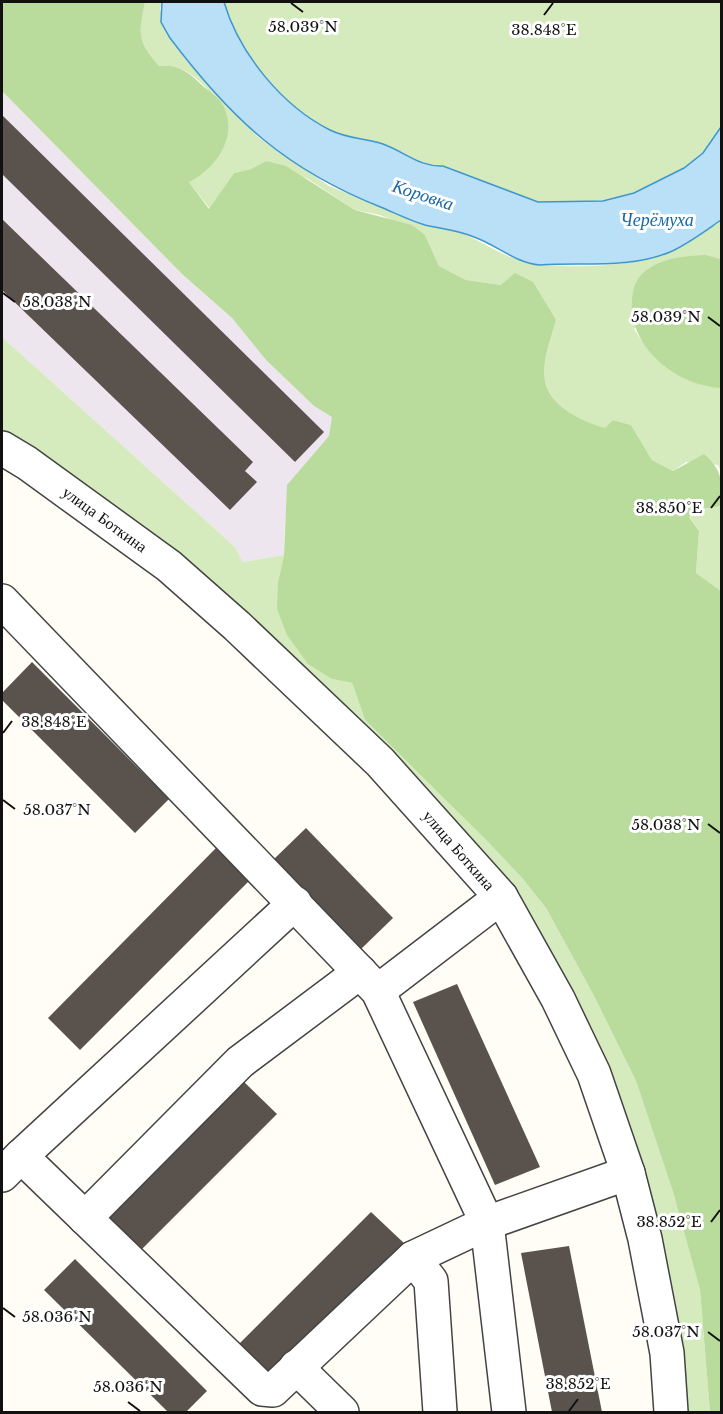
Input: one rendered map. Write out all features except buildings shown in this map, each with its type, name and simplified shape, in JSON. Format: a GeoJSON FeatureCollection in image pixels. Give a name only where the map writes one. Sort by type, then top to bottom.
{"type":"FeatureCollection","features":[{"type":"Feature","properties":{"kind":"street","name":"улица Боткина"},"geometry":{"type":"LineString","coordinates":[[2,448],[36,469],[169,566],[380,762],[501,897],[558,999],[594,1074],[628,1173],[645,1239],[667,1353],[671,1413]]}},
{"type":"Feature","properties":{"kind":"street"},"geometry":{"type":"LineString","coordinates":[[2,601],[369,982],[487,1223],[509,1413]]}},
{"type":"Feature","properties":{"kind":"street"},"geometry":{"type":"LineString","coordinates":[[85,1218],[240,1062],[501,897]]}},
{"type":"Feature","properties":{"kind":"street"},"geometry":{"type":"LineString","coordinates":[[295,903],[11,1166],[85,1218],[262,1389],[273,1390],[413,1258],[487,1223],[628,1173]]}},
{"type":"Feature","properties":{"kind":"street"},"geometry":{"type":"LineString","coordinates":[[413,1258],[431,1281],[440,1413]]}},
{"type":"Feature","properties":{"kind":"street"},"geometry":{"type":"LineString","coordinates":[[296,1367],[342,1413]]}},
{"type":"Feature","properties":{"kind":"shaded area"},"geometry":{"type":"Polygon","coordinates":[[[2,91],[182,274],[232,318],[266,360],[314,406],[333,417],[330,436],[285,521],[284,555],[243,562],[235,547],[2,337],[2,91]]]}},
{"type":"Feature","properties":{"kind":"green space"},"geometry":{"type":"Polygon","coordinates":[[[2,2],[145,2],[141,36],[146,50],[159,66],[172,66],[193,77],[219,100],[227,117],[228,128],[222,150],[208,169],[189,182],[209,209],[234,173],[251,169],[266,161],[286,166],[355,210],[412,225],[425,235],[439,266],[466,280],[501,285],[515,273],[533,282],[556,320],[544,369],[546,385],[555,400],[570,413],[597,426],[605,428],[613,420],[631,425],[652,460],[673,471],[704,454],[718,471],[721,483],[721,506],[697,510],[689,517],[699,531],[696,573],[722,592],[721,1412],[710,1412],[700,1290],[673,1192],[636,1081],[593,994],[546,908],[523,879],[487,841],[365,720],[352,683],[332,679],[308,664],[287,635],[277,609],[278,582],[284,555],[287,485],[329,436],[332,417],[314,406],[266,360],[232,318],[182,274],[2,91],[2,2]]]}},
{"type":"Feature","properties":{"kind":"green space"},"geometry":{"type":"Polygon","coordinates":[[[145,2],[162,2],[160,9],[184,57],[258,137],[329,186],[427,225],[463,234],[516,259],[532,263],[571,266],[636,261],[655,257],[677,248],[721,220],[721,259],[706,255],[634,329],[660,361],[682,377],[707,386],[721,388],[721,472],[718,465],[686,462],[673,471],[652,460],[631,425],[613,420],[605,429],[588,423],[562,407],[549,393],[544,369],[556,320],[501,285],[466,280],[439,266],[425,235],[380,215],[355,210],[308,179],[266,161],[251,169],[234,173],[210,209],[189,182],[223,105],[187,72],[169,66],[158,66],[151,58],[143,43],[140,29],[145,2]]]}},
{"type":"Feature","properties":{"kind":"green space"},"geometry":{"type":"Polygon","coordinates":[[[224,2],[721,2],[721,127],[703,153],[684,168],[634,193],[603,201],[539,202],[443,166],[419,162],[383,144],[337,134],[312,120],[279,93],[251,59],[231,21],[224,2]]]}},
{"type":"Feature","properties":{"kind":"green space"},"geometry":{"type":"Polygon","coordinates":[[[706,255],[721,259],[721,388],[704,386],[672,372],[647,348],[638,333],[633,317],[633,291],[644,272],[669,260],[706,255]]]}},
{"type":"Feature","properties":{"kind":"green space"},"geometry":{"type":"Polygon","coordinates":[[[2,337],[235,547],[243,562],[284,555],[278,582],[332,679],[352,683],[365,720],[487,841],[523,879],[546,908],[593,994],[636,1081],[673,1192],[700,1290],[710,1412],[683,1412],[679,1352],[509,890],[2,434],[2,337]]]}},
{"type":"Feature","properties":{"kind":"green space"},"geometry":{"type":"Polygon","coordinates":[[[721,506],[721,592],[696,573],[699,531],[689,516],[697,510],[721,506]]]}},
{"type":"Feature","properties":{"kind":"water","name":"Черёмуха"},"geometry":{"type":"Polygon","coordinates":[[[162,2],[224,2],[240,40],[251,59],[265,76],[295,107],[330,130],[383,144],[419,162],[443,166],[538,202],[603,201],[634,193],[684,168],[703,153],[721,127],[721,220],[670,252],[638,261],[540,265],[522,261],[468,235],[414,222],[318,177],[263,140],[216,94],[170,38],[161,22],[162,2]]]}},
{"type":"Feature","properties":{"kind":"water label","name":"Коровка"},"geometry":{"type":"Point","coordinates":[423,195]}}]}
